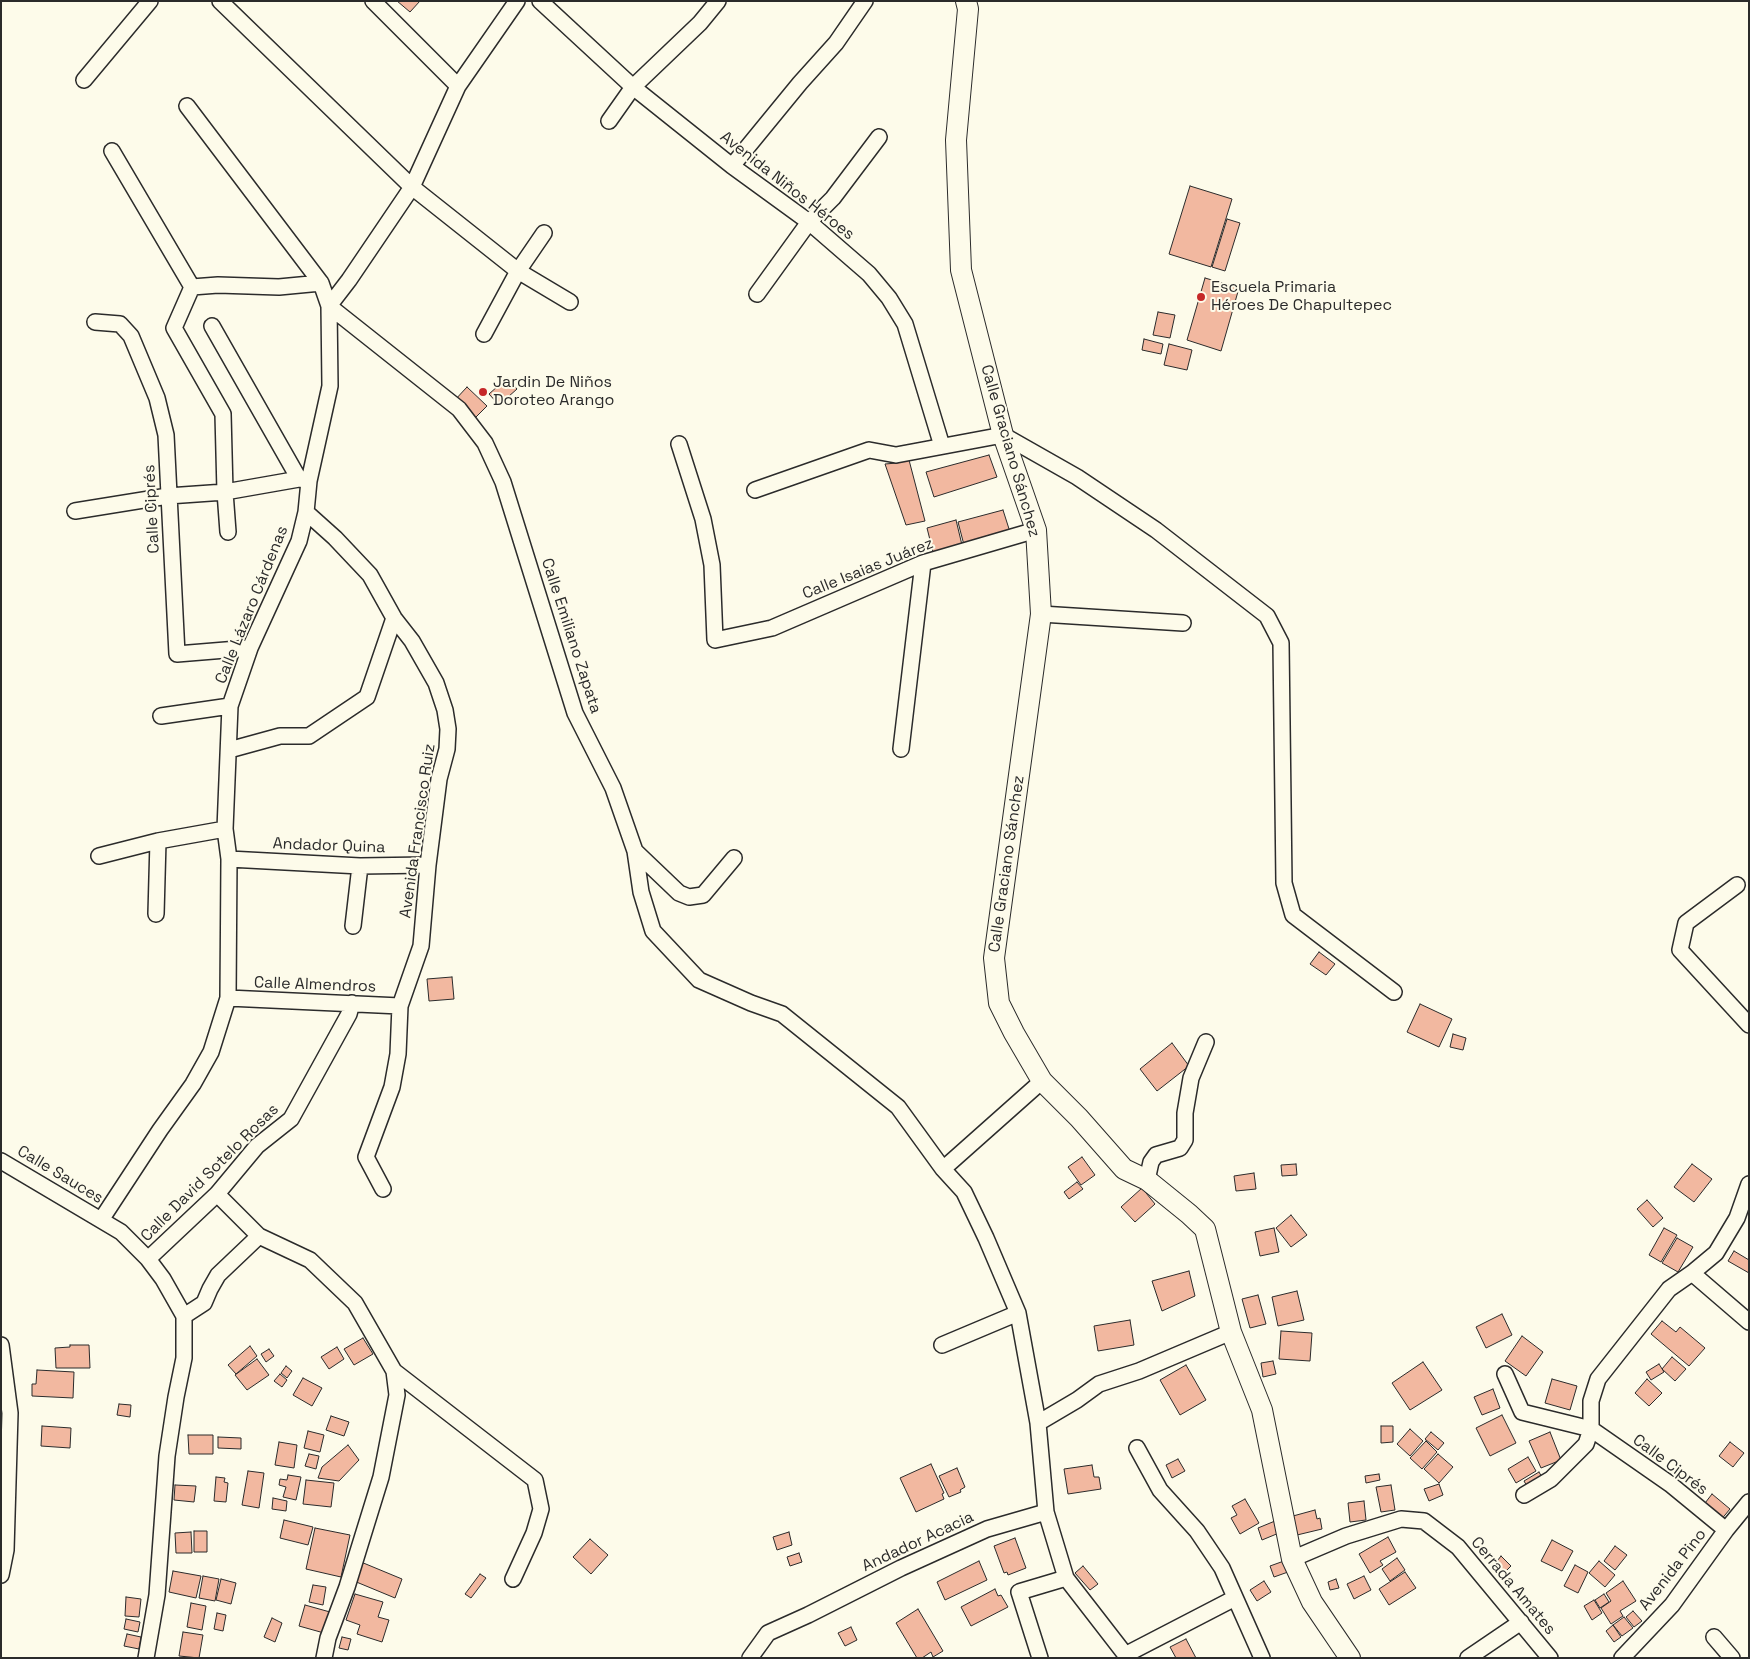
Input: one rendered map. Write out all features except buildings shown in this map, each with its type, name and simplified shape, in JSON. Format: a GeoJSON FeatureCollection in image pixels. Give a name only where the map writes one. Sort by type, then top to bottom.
{"type":"FeatureCollection","features":[{"type":"Feature","properties":{"kind":"street"},"geometry":{"type":"LineString","coordinates":[[84,80],[150,1]]}},
{"type":"Feature","properties":{"kind":"street"},"geometry":{"type":"LineString","coordinates":[[220,1],[412,187],[518,271],[570,302]]}},
{"type":"Feature","properties":{"kind":"street"},"geometry":{"type":"LineString","coordinates":[[373,1],[458,86]]}},
{"type":"Feature","properties":{"kind":"street"},"geometry":{"type":"LineString","coordinates":[[329,306],[349,280],[412,187],[458,86],[517,1]]}},
{"type":"Feature","properties":{"kind":"street","name":"Avenida Niños Héroes"},"geometry":{"type":"LineString","coordinates":[[540,1],[632,88],[732,166],[809,222],[869,274],[889,298],[904,324],[942,446]]}},
{"type":"Feature","properties":{"kind":"street"},"geometry":{"type":"LineString","coordinates":[[609,121],[632,88],[700,23],[718,1]]}},
{"type":"Feature","properties":{"kind":"street"},"geometry":{"type":"LineString","coordinates":[[732,166],[800,83],[836,43],[866,1]]}},
{"type":"Feature","properties":{"kind":"street","name":"Calle Graciano Sánchez"},"geometry":{"type":"LineString","coordinates":[[966,1],[968,9],[956,140],[961,270],[1003,435],[1036,530],[1041,614],[994,958],[999,1003],[1042,1081],[1079,1118],[1124,1169],[1147,1180],[1205,1229],[1231,1332],[1262,1410],[1292,1559],[1312,1602],[1350,1658]]}},
{"type":"Feature","properties":{"kind":"street"},"geometry":{"type":"LineString","coordinates":[[187,106],[321,284],[329,306]]}},
{"type":"Feature","properties":{"kind":"street"},"geometry":{"type":"LineString","coordinates":[[757,294],[809,222],[833,198],[879,136]]}},
{"type":"Feature","properties":{"kind":"street"},"geometry":{"type":"LineString","coordinates":[[112,151],[192,287]]}},
{"type":"Feature","properties":{"kind":"street"},"geometry":{"type":"LineString","coordinates":[[484,334],[518,271],[544,233]]}},
{"type":"Feature","properties":{"kind":"street"},"geometry":{"type":"LineString","coordinates":[[192,287],[218,285],[279,287],[321,284]]}},
{"type":"Feature","properties":{"kind":"street"},"geometry":{"type":"LineString","coordinates":[[192,287],[174,328],[223,414],[228,532]]}},
{"type":"Feature","properties":{"kind":"street","name":"Calle Lázaro Cárdenas"},"geometry":{"type":"LineString","coordinates":[[101,1220],[160,1130],[193,1084],[211,1052],[228,998],[228,859],[224,829],[230,706],[250,648],[299,541],[306,512],[304,480],[330,386],[329,306]]}},
{"type":"Feature","properties":{"kind":"street","name":"Calle Emiliano Zapata"},"geometry":{"type":"LineString","coordinates":[[329,306],[459,410],[485,443],[504,482],[575,713],[614,788],[635,851],[641,892],[652,931],[699,980],[751,1003],[782,1014],[898,1107],[943,1169],[964,1192],[1018,1313],[1038,1423],[1046,1512],[1066,1578]]}},
{"type":"Feature","properties":{"kind":"street","name":"Calle Ciprés"},"geometry":{"type":"LineString","coordinates":[[95,322],[120,324],[130,336],[157,398],[166,435],[177,654],[250,648]]}},
{"type":"Feature","properties":{"kind":"street"},"geometry":{"type":"LineString","coordinates":[[75,511],[168,496],[225,492],[304,480],[212,326]]}},
{"type":"Feature","properties":{"kind":"street"},"geometry":{"type":"LineString","coordinates":[[755,490],[869,450],[896,455],[1003,435],[1077,476],[1156,530],[1267,616],[1281,643],[1284,884],[1294,914],[1394,992]]}},
{"type":"Feature","properties":{"kind":"street","name":"Calle Isaias Juárez"},"geometry":{"type":"LineString","coordinates":[[679,444],[703,520],[712,565],[715,640],[772,628],[923,563],[1036,530]]}},
{"type":"Feature","properties":{"kind":"street","name":"Avenida Francisco Ruiz"},"geometry":{"type":"LineString","coordinates":[[306,512],[335,538],[370,575],[394,618],[412,641],[436,683],[445,710],[448,729],[447,749],[439,779],[428,865],[421,946],[400,1006],[398,1054],[392,1086],[366,1157],[383,1189]]}},
{"type":"Feature","properties":{"kind":"street"},"geometry":{"type":"LineString","coordinates":[[901,749],[923,563]]}},
{"type":"Feature","properties":{"kind":"street"},"geometry":{"type":"LineString","coordinates":[[1041,614],[1183,623]]}},
{"type":"Feature","properties":{"kind":"street"},"geometry":{"type":"LineString","coordinates":[[229,750],[280,736],[309,736],[366,697],[394,618]]}},
{"type":"Feature","properties":{"kind":"street"},"geometry":{"type":"LineString","coordinates":[[161,716],[230,706]]}},
{"type":"Feature","properties":{"kind":"street"},"geometry":{"type":"LineString","coordinates":[[99,856],[158,841],[224,829]]}},
{"type":"Feature","properties":{"kind":"street"},"geometry":{"type":"LineString","coordinates":[[156,914],[158,841]]}},
{"type":"Feature","properties":{"kind":"street"},"geometry":{"type":"LineString","coordinates":[[635,851],[679,893],[689,897],[703,895],[734,858]]}},
{"type":"Feature","properties":{"kind":"street","name":"Andador Quina"},"geometry":{"type":"LineString","coordinates":[[228,859],[360,866],[428,865]]}},
{"type":"Feature","properties":{"kind":"street"},"geometry":{"type":"LineString","coordinates":[[353,926],[360,866]]}},
{"type":"Feature","properties":{"kind":"street"},"geometry":{"type":"LineString","coordinates":[[1737,886],[1686,923],[1680,950],[1749,1025]]}},
{"type":"Feature","properties":{"kind":"street","name":"Calle Almendros"},"geometry":{"type":"LineString","coordinates":[[228,998],[400,1006]]}},
{"type":"Feature","properties":{"kind":"street","name":"Calle David Sotelo Rosas"},"geometry":{"type":"LineString","coordinates":[[148,1260],[217,1194],[257,1146],[292,1119],[349,1014],[352,1003]]}},
{"type":"Feature","properties":{"kind":"street"},"geometry":{"type":"LineString","coordinates":[[1147,1180],[1151,1162],[1156,1155],[1180,1148],[1185,1140],[1185,1113],[1191,1078],[1206,1042]]}},
{"type":"Feature","properties":{"kind":"street"},"geometry":{"type":"LineString","coordinates":[[943,1169],[1042,1081]]}},
{"type":"Feature","properties":{"kind":"street","name":"Calle Sauces"},"geometry":{"type":"LineString","coordinates":[[1,1161],[121,1232],[148,1260],[184,1316]]}},
{"type":"Feature","properties":{"kind":"street"},"geometry":{"type":"LineString","coordinates":[[1524,1495],[1551,1479],[1586,1444],[1591,1429],[1591,1401],[1598,1379],[1669,1289],[1716,1253],[1737,1218],[1749,1184]]}},
{"type":"Feature","properties":{"kind":"street"},"geometry":{"type":"LineString","coordinates":[[217,1194],[259,1236],[310,1260],[355,1303],[394,1371],[535,1480],[541,1509],[534,1533],[513,1579]]}},
{"type":"Feature","properties":{"kind":"street"},"geometry":{"type":"LineString","coordinates":[[146,1658],[157,1596],[167,1456],[184,1358],[184,1316],[204,1303],[218,1275],[259,1236]]}},
{"type":"Feature","properties":{"kind":"street"},"geometry":{"type":"LineString","coordinates":[[1692,1273],[1749,1322]]}},
{"type":"Feature","properties":{"kind":"street"},"geometry":{"type":"LineString","coordinates":[[942,1345],[1018,1313]]}},
{"type":"Feature","properties":{"kind":"street"},"geometry":{"type":"LineString","coordinates":[[1038,1423],[1077,1400],[1099,1384],[1139,1371],[1231,1332]]}},
{"type":"Feature","properties":{"kind":"street"},"geometry":{"type":"LineString","coordinates":[[1,1345],[6,1412],[4,1522],[6,1550],[1,1575]]}},
{"type":"Feature","properties":{"kind":"street"},"geometry":{"type":"LineString","coordinates":[[324,1658],[381,1477],[397,1395],[394,1371]]}},
{"type":"Feature","properties":{"kind":"street"},"geometry":{"type":"LineString","coordinates":[[1505,1374],[1522,1412],[1591,1429]]}},
{"type":"Feature","properties":{"kind":"street","name":"Calle Ciprés"},"geometry":{"type":"LineString","coordinates":[[1591,1429],[1670,1484],[1726,1530]]}},
{"type":"Feature","properties":{"kind":"street"},"geometry":{"type":"LineString","coordinates":[[1136,1448],[1160,1490],[1197,1531],[1222,1568],[1262,1658]]}},
{"type":"Feature","properties":{"kind":"street","name":"Avenida Pino"},"geometry":{"type":"LineString","coordinates":[[1622,1658],[1672,1605],[1726,1530],[1749,1502]]}},
{"type":"Feature","properties":{"kind":"street","name":"Andador Acacia"},"geometry":{"type":"LineString","coordinates":[[750,1658],[768,1633],[901,1568],[987,1529],[1046,1512]]}},
{"type":"Feature","properties":{"kind":"street","name":"Cerrada Amates"},"geometry":{"type":"LineString","coordinates":[[1292,1559],[1346,1536],[1401,1519],[1424,1521],[1458,1547],[1550,1658]]}},
{"type":"Feature","properties":{"kind":"street"},"geometry":{"type":"LineString","coordinates":[[1040,1658],[1019,1592],[1066,1578],[1127,1656],[1235,1598]]}},
{"type":"Feature","properties":{"kind":"street"},"geometry":{"type":"LineString","coordinates":[[1468,1658],[1521,1622]]}},
{"type":"Feature","properties":{"kind":"street"},"geometry":{"type":"LineString","coordinates":[[1714,1637],[1732,1658]]}},
{"type":"Feature","properties":{"kind":"place","name":"Escuela Primaria Héroes De Chapultepec"},"geometry":{"type":"Point","coordinates":[1201,297]}},
{"type":"Feature","properties":{"kind":"place","name":"Jardin De Niños Doroteo Arango"},"geometry":{"type":"Point","coordinates":[483,392]}}]}
